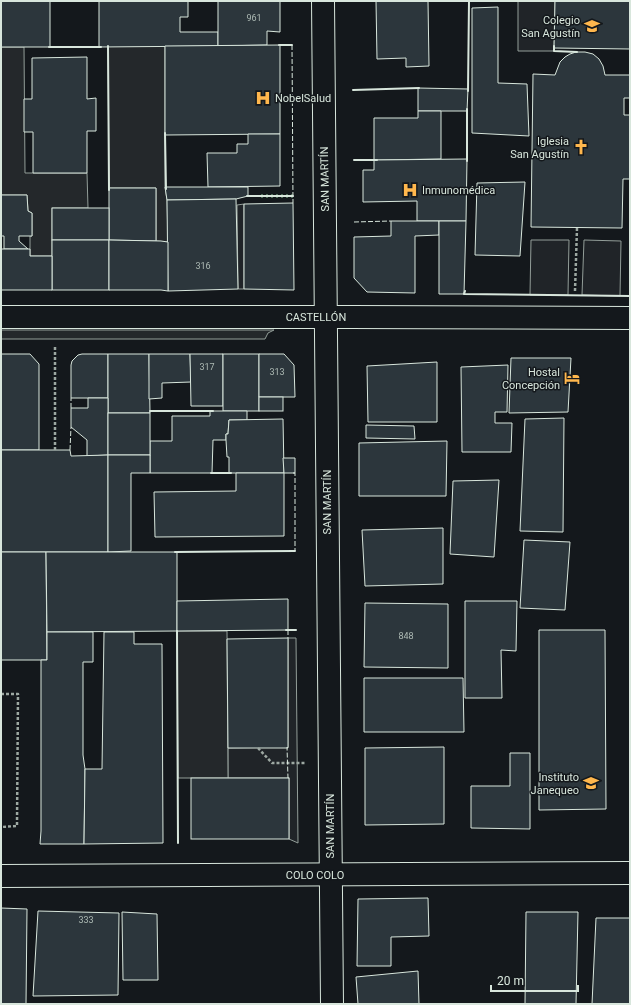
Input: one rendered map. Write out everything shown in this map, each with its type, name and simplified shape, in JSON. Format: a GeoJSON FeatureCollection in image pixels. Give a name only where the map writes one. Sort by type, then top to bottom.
{"type":"FeatureCollection","features":[{"type":"Feature","properties":{"kind":"street","name":"SAN MARTÍN"},"geometry":{"type":"LineString","coordinates":[[324,1],[332,1004]]}},
{"type":"Feature","properties":{"kind":"street","name":"CASTELLÓN"},"geometry":{"type":"LineString","coordinates":[[1,317],[630,318]]}},
{"type":"Feature","properties":{"kind":"street","name":"COLO COLO"},"geometry":{"type":"LineString","coordinates":[[1,876],[630,873]]}},
{"type":"Feature","properties":{"kind":"path"},"geometry":{"type":"LineString","coordinates":[[575,295],[577,228]]}},
{"type":"Feature","properties":{"kind":"path"},"geometry":{"type":"LineString","coordinates":[[55,346],[55,450]]}},
{"type":"Feature","properties":{"kind":"path"},"geometry":{"type":"LineString","coordinates":[[1,694],[18,694],[17,826],[1,827]]}},
{"type":"Feature","properties":{"kind":"path"},"geometry":{"type":"LineString","coordinates":[[258,748],[272,763],[305,763]]}},
{"type":"Feature","properties":{"kind":"shaded area"},"geometry":{"type":"Polygon","coordinates":[[[518,1],[555,1],[554,51],[518,51],[518,1]]]}},
{"type":"Feature","properties":{"kind":"shaded area"},"geometry":{"type":"Polygon","coordinates":[[[108,46],[165,46],[165,187],[167,200],[168,242],[156,241],[156,188],[109,188],[108,46]]]}},
{"type":"Feature","properties":{"kind":"shaded area"},"geometry":{"type":"Polygon","coordinates":[[[1,47],[24,47],[25,173],[87,173],[88,208],[52,208],[52,256],[30,256],[32,213],[28,211],[27,195],[1,195],[1,47]]]}},
{"type":"Feature","properties":{"kind":"shaded area"},"geometry":{"type":"Polygon","coordinates":[[[244,204],[244,289],[238,289],[237,205],[244,204]]]}},
{"type":"Feature","properties":{"kind":"shaded area"},"geometry":{"type":"Polygon","coordinates":[[[531,240],[569,240],[568,295],[530,295],[531,240]]]}},
{"type":"Feature","properties":{"kind":"shaded area"},"geometry":{"type":"Polygon","coordinates":[[[584,240],[621,241],[620,296],[582,295],[584,240]]]}},
{"type":"Feature","properties":{"kind":"shaded area"},"geometry":{"type":"Polygon","coordinates":[[[1,330],[274,330],[268,333],[265,339],[1,339],[1,330]]]}},
{"type":"Feature","properties":{"kind":"shaded area"},"geometry":{"type":"Polygon","coordinates":[[[177,631],[227,631],[228,778],[178,778],[177,631]]]}},
{"type":"Feature","properties":{"kind":"shaded area"},"geometry":{"type":"Polygon","coordinates":[[[288,638],[296,638],[298,843],[289,839],[289,778],[228,778],[228,748],[288,747],[288,638]]]}},
{"type":"Feature","properties":{"kind":"building"},"geometry":{"type":"Polygon","coordinates":[[[1,1],[50,1],[50,47],[1,47],[1,1]]]}},
{"type":"Feature","properties":{"kind":"building"},"geometry":{"type":"Polygon","coordinates":[[[99,1],[188,1],[188,17],[180,17],[180,32],[218,32],[218,46],[99,47],[99,1]]]}},
{"type":"Feature","properties":{"kind":"building"},"geometry":{"type":"Polygon","coordinates":[[[218,1],[280,1],[280,32],[267,31],[267,45],[218,46],[218,1]]]}},
{"type":"Feature","properties":{"kind":"building"},"geometry":{"type":"Polygon","coordinates":[[[376,1],[428,1],[429,66],[406,67],[406,58],[377,59],[376,1]]]}},
{"type":"Feature","properties":{"kind":"building","name":"Colegio San Agustín"},"geometry":{"type":"Polygon","coordinates":[[[555,1],[630,1],[630,49],[554,48],[555,1]]]}},
{"type":"Feature","properties":{"kind":"building"},"geometry":{"type":"Polygon","coordinates":[[[498,7],[498,83],[527,84],[529,136],[472,133],[472,8],[498,7]]]}},
{"type":"Feature","properties":{"kind":"building"},"geometry":{"type":"Polygon","coordinates":[[[280,45],[280,134],[165,135],[165,46],[280,45]]]}},
{"type":"Feature","properties":{"kind":"building","name":"Iglesia San Agustín"},"geometry":{"type":"Polygon","coordinates":[[[576,52],[593,54],[599,59],[603,66],[605,75],[630,75],[630,98],[624,98],[624,115],[630,115],[630,179],[623,179],[622,228],[531,227],[533,74],[555,75],[560,62],[565,57],[576,52]]]}},
{"type":"Feature","properties":{"kind":"building"},"geometry":{"type":"Polygon","coordinates":[[[87,57],[87,99],[96,98],[96,131],[87,131],[87,173],[33,173],[33,132],[24,132],[24,99],[32,99],[32,58],[87,57]]]}},
{"type":"Feature","properties":{"kind":"building"},"geometry":{"type":"Polygon","coordinates":[[[418,88],[468,89],[467,111],[418,111],[418,88]]]}},
{"type":"Feature","properties":{"kind":"building"},"geometry":{"type":"Polygon","coordinates":[[[418,111],[441,111],[441,159],[374,160],[374,118],[418,118],[418,111]]]}},
{"type":"Feature","properties":{"kind":"building"},"geometry":{"type":"Polygon","coordinates":[[[248,134],[280,134],[280,186],[208,187],[207,153],[237,153],[237,144],[248,144],[248,134]]]}},
{"type":"Feature","properties":{"kind":"building","name":"Inmunomédica"},"geometry":{"type":"Polygon","coordinates":[[[467,159],[466,221],[417,221],[417,201],[363,202],[363,170],[374,170],[374,160],[467,159]]]}},
{"type":"Feature","properties":{"kind":"building"},"geometry":{"type":"Polygon","coordinates":[[[525,182],[520,256],[475,255],[477,183],[525,182]]]}},
{"type":"Feature","properties":{"kind":"building"},"geometry":{"type":"Polygon","coordinates":[[[165,187],[248,187],[248,196],[236,199],[167,200],[165,187]]]}},
{"type":"Feature","properties":{"kind":"building"},"geometry":{"type":"Polygon","coordinates":[[[109,188],[156,188],[156,241],[109,240],[109,188]]]}},
{"type":"Feature","properties":{"kind":"building"},"geometry":{"type":"Polygon","coordinates":[[[1,195],[27,195],[28,211],[32,213],[32,236],[19,236],[19,241],[28,249],[4,249],[4,236],[1,236],[1,195]]]}},
{"type":"Feature","properties":{"kind":"building"},"geometry":{"type":"Polygon","coordinates":[[[236,199],[238,289],[168,291],[167,200],[236,199]]]}},
{"type":"Feature","properties":{"kind":"building"},"geometry":{"type":"Polygon","coordinates":[[[293,203],[294,290],[244,289],[244,204],[293,203]]]}},
{"type":"Feature","properties":{"kind":"building"},"geometry":{"type":"Polygon","coordinates":[[[52,208],[109,208],[109,240],[52,240],[52,208]]]}},
{"type":"Feature","properties":{"kind":"building"},"geometry":{"type":"Polygon","coordinates":[[[391,221],[439,221],[439,235],[415,236],[415,293],[367,292],[354,278],[354,237],[391,236],[391,221]]]}},
{"type":"Feature","properties":{"kind":"building"},"geometry":{"type":"Polygon","coordinates":[[[439,221],[466,221],[464,294],[439,294],[439,221]]]}},
{"type":"Feature","properties":{"kind":"building"},"geometry":{"type":"Polygon","coordinates":[[[52,240],[109,240],[109,290],[52,290],[52,240]]]}},
{"type":"Feature","properties":{"kind":"building"},"geometry":{"type":"Polygon","coordinates":[[[109,240],[168,242],[168,291],[109,290],[109,240]]]}},
{"type":"Feature","properties":{"kind":"building"},"geometry":{"type":"Polygon","coordinates":[[[1,249],[30,249],[30,256],[52,256],[52,290],[1,290],[1,249]]]}},
{"type":"Feature","properties":{"kind":"building"},"geometry":{"type":"Polygon","coordinates":[[[1,354],[30,354],[39,364],[39,450],[1,450],[1,354]]]}},
{"type":"Feature","properties":{"kind":"building"},"geometry":{"type":"Polygon","coordinates":[[[108,354],[108,398],[71,398],[72,361],[78,355],[108,354]]]}},
{"type":"Feature","properties":{"kind":"building"},"geometry":{"type":"Polygon","coordinates":[[[108,354],[149,354],[150,413],[108,413],[108,354]]]}},
{"type":"Feature","properties":{"kind":"building"},"geometry":{"type":"Polygon","coordinates":[[[149,354],[190,354],[191,382],[162,383],[162,398],[149,399],[149,354]]]}},
{"type":"Feature","properties":{"kind":"building"},"geometry":{"type":"Polygon","coordinates":[[[190,354],[223,354],[223,406],[191,406],[190,354]]]}},
{"type":"Feature","properties":{"kind":"building"},"geometry":{"type":"Polygon","coordinates":[[[223,354],[259,354],[259,411],[223,411],[223,354]]]}},
{"type":"Feature","properties":{"kind":"building"},"geometry":{"type":"Polygon","coordinates":[[[259,354],[284,354],[294,365],[295,397],[259,397],[259,354]]]}},
{"type":"Feature","properties":{"kind":"building"},"geometry":{"type":"Polygon","coordinates":[[[511,358],[571,358],[568,412],[509,413],[511,358]]]}},
{"type":"Feature","properties":{"kind":"building"},"geometry":{"type":"Polygon","coordinates":[[[437,362],[437,422],[368,422],[367,366],[437,362]]]}},
{"type":"Feature","properties":{"kind":"building"},"geometry":{"type":"Polygon","coordinates":[[[508,365],[507,412],[495,412],[495,423],[512,423],[511,452],[462,452],[461,367],[508,365]]]}},
{"type":"Feature","properties":{"kind":"building"},"geometry":{"type":"Polygon","coordinates":[[[259,397],[283,397],[283,411],[259,411],[259,397]]]}},
{"type":"Feature","properties":{"kind":"building"},"geometry":{"type":"Polygon","coordinates":[[[88,398],[108,398],[108,455],[87,456],[87,440],[71,427],[71,408],[88,408],[88,398]]]}},
{"type":"Feature","properties":{"kind":"building"},"geometry":{"type":"Polygon","coordinates":[[[210,411],[247,411],[247,420],[229,420],[226,440],[213,440],[212,473],[150,473],[150,441],[172,441],[172,416],[210,416],[210,411]]]}},
{"type":"Feature","properties":{"kind":"building"},"geometry":{"type":"Polygon","coordinates":[[[108,413],[150,413],[150,455],[108,455],[108,413]]]}},
{"type":"Feature","properties":{"kind":"building"},"geometry":{"type":"Polygon","coordinates":[[[564,418],[563,532],[520,531],[525,419],[564,418]]]}},
{"type":"Feature","properties":{"kind":"building"},"geometry":{"type":"Polygon","coordinates":[[[283,419],[284,473],[229,473],[229,457],[227,457],[226,434],[228,434],[229,420],[283,419]]]}},
{"type":"Feature","properties":{"kind":"building"},"geometry":{"type":"Polygon","coordinates":[[[366,425],[414,426],[415,439],[366,438],[366,425]]]}},
{"type":"Feature","properties":{"kind":"building"},"geometry":{"type":"Polygon","coordinates":[[[447,441],[446,496],[359,496],[359,443],[447,441]]]}},
{"type":"Feature","properties":{"kind":"building"},"geometry":{"type":"Polygon","coordinates":[[[1,450],[70,450],[71,456],[108,455],[108,552],[1,552],[1,450]]]}},
{"type":"Feature","properties":{"kind":"building"},"geometry":{"type":"Polygon","coordinates":[[[108,455],[150,455],[150,473],[131,473],[131,551],[108,552],[108,455]]]}},
{"type":"Feature","properties":{"kind":"building"},"geometry":{"type":"Polygon","coordinates":[[[283,458],[295,458],[295,473],[284,473],[283,458]]]}},
{"type":"Feature","properties":{"kind":"building"},"geometry":{"type":"Polygon","coordinates":[[[236,473],[284,473],[284,536],[155,537],[154,492],[236,491],[236,473]]]}},
{"type":"Feature","properties":{"kind":"building"},"geometry":{"type":"Polygon","coordinates":[[[499,480],[494,557],[450,554],[453,481],[499,480]]]}},
{"type":"Feature","properties":{"kind":"building"},"geometry":{"type":"Polygon","coordinates":[[[443,528],[443,584],[365,586],[362,530],[443,528]]]}},
{"type":"Feature","properties":{"kind":"building"},"geometry":{"type":"Polygon","coordinates":[[[524,540],[570,542],[565,610],[520,608],[524,540]]]}},
{"type":"Feature","properties":{"kind":"building"},"geometry":{"type":"Polygon","coordinates":[[[1,552],[46,552],[47,660],[1,660],[1,552]]]}},
{"type":"Feature","properties":{"kind":"building"},"geometry":{"type":"Polygon","coordinates":[[[46,552],[177,552],[177,631],[47,632],[46,552]]]}},
{"type":"Feature","properties":{"kind":"building"},"geometry":{"type":"Polygon","coordinates":[[[288,599],[288,630],[177,631],[177,601],[288,599]]]}},
{"type":"Feature","properties":{"kind":"building"},"geometry":{"type":"Polygon","coordinates":[[[465,601],[517,601],[516,651],[501,650],[502,698],[465,698],[465,601]]]}},
{"type":"Feature","properties":{"kind":"building"},"geometry":{"type":"Polygon","coordinates":[[[365,603],[448,604],[448,668],[364,667],[365,603]]]}},
{"type":"Feature","properties":{"kind":"building"},"geometry":{"type":"Polygon","coordinates":[[[539,630],[605,630],[606,809],[539,810],[539,630]]]}},
{"type":"Feature","properties":{"kind":"building"},"geometry":{"type":"Polygon","coordinates":[[[47,632],[93,632],[93,662],[83,662],[83,755],[85,769],[84,844],[40,844],[41,660],[47,660],[47,632]]]}},
{"type":"Feature","properties":{"kind":"building"},"geometry":{"type":"Polygon","coordinates":[[[104,632],[134,632],[134,644],[162,644],[163,843],[84,844],[85,769],[102,769],[104,632]]]}},
{"type":"Feature","properties":{"kind":"building"},"geometry":{"type":"Polygon","coordinates":[[[288,638],[288,748],[228,748],[227,639],[288,638]]]}},
{"type":"Feature","properties":{"kind":"building"},"geometry":{"type":"Polygon","coordinates":[[[364,678],[463,678],[464,732],[364,732],[364,678]]]}},
{"type":"Feature","properties":{"kind":"building"},"geometry":{"type":"Polygon","coordinates":[[[444,747],[444,824],[365,825],[365,748],[444,747]]]}},
{"type":"Feature","properties":{"kind":"building"},"geometry":{"type":"Polygon","coordinates":[[[510,753],[530,753],[530,829],[471,828],[471,786],[510,786],[510,753]]]}},
{"type":"Feature","properties":{"kind":"building"},"geometry":{"type":"Polygon","coordinates":[[[191,778],[289,778],[289,839],[191,839],[191,778]]]}},
{"type":"Feature","properties":{"kind":"building"},"geometry":{"type":"Polygon","coordinates":[[[428,898],[429,936],[391,937],[391,966],[357,966],[358,899],[428,898]]]}},
{"type":"Feature","properties":{"kind":"building"},"geometry":{"type":"Polygon","coordinates":[[[1,908],[27,909],[26,1004],[1,1004],[1,908]]]}},
{"type":"Feature","properties":{"kind":"building"},"geometry":{"type":"Polygon","coordinates":[[[38,911],[119,913],[118,995],[33,996],[38,911]]]}},
{"type":"Feature","properties":{"kind":"building"},"geometry":{"type":"Polygon","coordinates":[[[122,912],[157,914],[158,980],[123,980],[122,912]]]}},
{"type":"Feature","properties":{"kind":"building"},"geometry":{"type":"Polygon","coordinates":[[[526,912],[578,912],[576,1004],[525,1004],[526,912]]]}},
{"type":"Feature","properties":{"kind":"building"},"geometry":{"type":"Polygon","coordinates":[[[596,918],[630,918],[630,1004],[592,1004],[596,918]]]}},
{"type":"Feature","properties":{"kind":"building"},"geometry":{"type":"Polygon","coordinates":[[[418,971],[419,1004],[358,1004],[356,977],[418,971]]]}},
{"type":"Feature","properties":{"kind":"hedge"},"geometry":{"type":"LineString","coordinates":[[261,196],[293,196]]}},
{"type":"Feature","properties":{"kind":"fence"},"geometry":{"type":"LineString","coordinates":[[292,45],[293,203]]}},
{"type":"Feature","properties":{"kind":"fence"},"geometry":{"type":"LineString","coordinates":[[354,222],[391,221]]}},
{"type":"Feature","properties":{"kind":"fence"},"geometry":{"type":"LineString","coordinates":[[71,398],[71,408]]}},
{"type":"Feature","properties":{"kind":"fence"},"geometry":{"type":"LineString","coordinates":[[70,450],[71,427]]}},
{"type":"Feature","properties":{"kind":"fence"},"geometry":{"type":"LineString","coordinates":[[293,473],[295,473],[295,551]]}},
{"type":"Feature","properties":{"kind":"fence"},"geometry":{"type":"LineString","coordinates":[[288,630],[288,638]]}},
{"type":"Feature","properties":{"kind":"fence"},"geometry":{"type":"LineString","coordinates":[[288,748],[287,747],[289,778]]}},
{"type":"Feature","properties":{"kind":"wall"},"geometry":{"type":"LineString","coordinates":[[468,91],[469,1]]}},
{"type":"Feature","properties":{"kind":"wall"},"geometry":{"type":"LineString","coordinates":[[279,45],[292,45]]}},
{"type":"Feature","properties":{"kind":"wall"},"geometry":{"type":"LineString","coordinates":[[108,46],[109,190]]}},
{"type":"Feature","properties":{"kind":"wall"},"geometry":{"type":"LineString","coordinates":[[554,46],[554,51],[577,52]]}},
{"type":"Feature","properties":{"kind":"wall"},"geometry":{"type":"LineString","coordinates":[[49,47],[101,47]]}},
{"type":"Feature","properties":{"kind":"wall"},"geometry":{"type":"LineString","coordinates":[[353,90],[419,88]]}},
{"type":"Feature","properties":{"kind":"wall"},"geometry":{"type":"LineString","coordinates":[[467,109],[467,161]]}},
{"type":"Feature","properties":{"kind":"wall"},"geometry":{"type":"LineString","coordinates":[[165,133],[166,189]]}},
{"type":"Feature","properties":{"kind":"wall"},"geometry":{"type":"LineString","coordinates":[[354,160],[377,160]]}},
{"type":"Feature","properties":{"kind":"wall"},"geometry":{"type":"LineString","coordinates":[[247,196],[293,196]]}},
{"type":"Feature","properties":{"kind":"wall"},"geometry":{"type":"LineString","coordinates":[[465,291],[464,294],[630,296]]}},
{"type":"Feature","properties":{"kind":"wall"},"geometry":{"type":"LineString","coordinates":[[150,411],[213,411]]}},
{"type":"Feature","properties":{"kind":"wall"},"geometry":{"type":"LineString","coordinates":[[211,473],[231,473]]}},
{"type":"Feature","properties":{"kind":"wall"},"geometry":{"type":"LineString","coordinates":[[175,552],[295,551]]}},
{"type":"Feature","properties":{"kind":"wall"},"geometry":{"type":"LineString","coordinates":[[286,630],[296,630]]}},
{"type":"Feature","properties":{"kind":"wall"},"geometry":{"type":"LineString","coordinates":[[177,631],[178,843]]}},
{"type":"Feature","properties":{"kind":"place","name":"Colegio San Agustín"},"geometry":{"type":"Point","coordinates":[592,26]}},
{"type":"Feature","properties":{"kind":"place","name":"NobelSalud"},"geometry":{"type":"Point","coordinates":[263,98]}},
{"type":"Feature","properties":{"kind":"place","name":"Iglesia San Agustín"},"geometry":{"type":"Point","coordinates":[581,147]}},
{"type":"Feature","properties":{"kind":"place","name":"Inmunomédica"},"geometry":{"type":"Point","coordinates":[410,190]}},
{"type":"Feature","properties":{"kind":"place","name":"Hostal Concepción"},"geometry":{"type":"Point","coordinates":[572,378]}},
{"type":"Feature","properties":{"kind":"place","name":"Instituto Janequeo"},"geometry":{"type":"Point","coordinates":[591,783]}}]}
